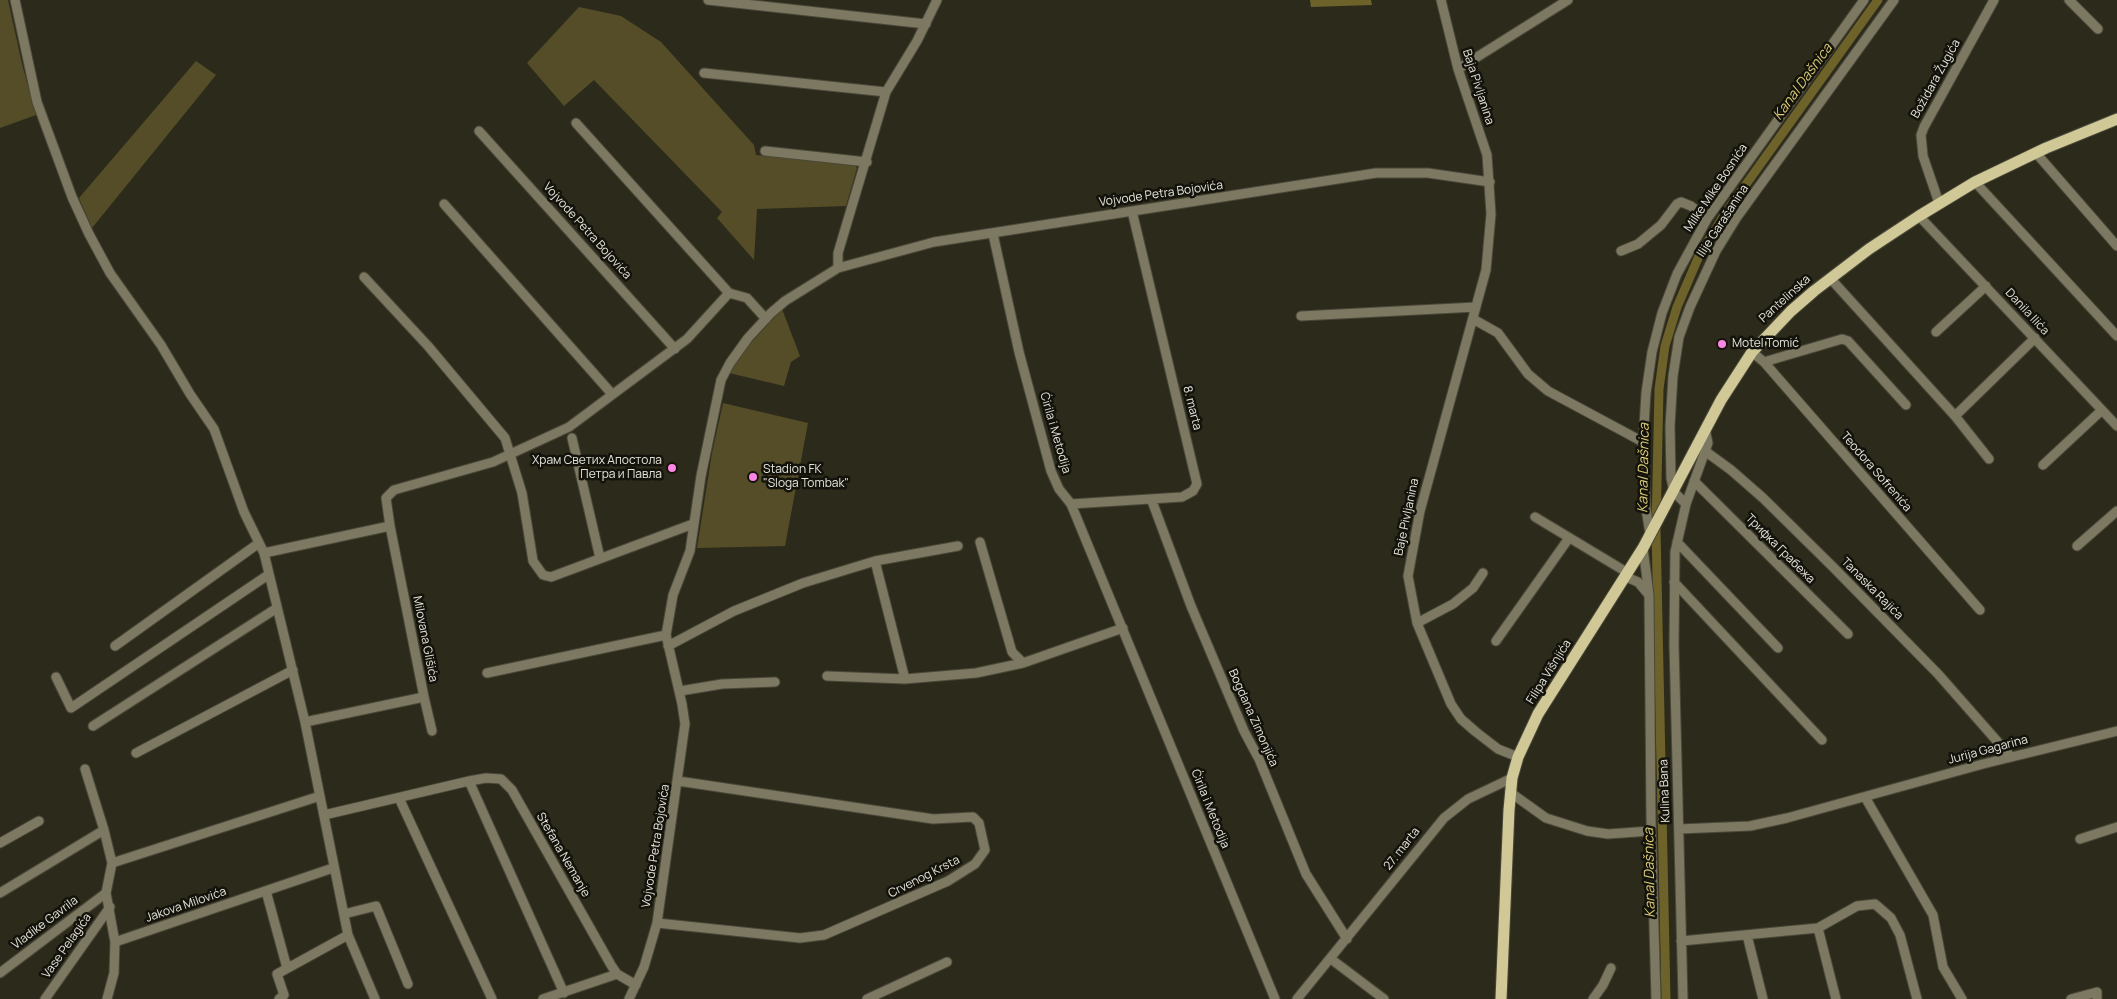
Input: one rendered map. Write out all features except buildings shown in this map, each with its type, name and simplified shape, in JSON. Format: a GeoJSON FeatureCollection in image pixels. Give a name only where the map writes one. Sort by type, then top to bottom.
{"type":"FeatureCollection","features":[{"type":"Feature","properties":{"kind":"main road","name":"Pantelinska"},"geometry":{"type":"LineString","coordinates":[[1650,534],[1674,492],[1705,429],[1752,352],[1791,311],[1830,278],[1938,203],[1975,182],[2036,153],[2117,120]]}},
{"type":"Feature","properties":{"kind":"main road","name":"Filipa Višnjića"},"geometry":{"type":"LineString","coordinates":[[1502,999],[1511,793],[1512,778],[1518,757],[1547,700],[1627,575],[1650,534]]}},
{"type":"Feature","properties":{"kind":"street"},"geometry":{"type":"LineString","coordinates":[[14,0],[37,102],[72,197],[110,273],[161,345],[190,394],[214,429],[264,553],[305,722],[348,935],[375,999]]}},
{"type":"Feature","properties":{"kind":"street"},"geometry":{"type":"LineString","coordinates":[[708,0],[926,24]]}},
{"type":"Feature","properties":{"kind":"street"},"geometry":{"type":"LineString","coordinates":[[838,268],[838,253],[867,162],[886,92],[926,24],[937,0]]}},
{"type":"Feature","properties":{"kind":"street","name":"Baja Pivljanina"},"geometry":{"type":"LineString","coordinates":[[1441,0],[1458,69],[1487,155],[1490,182]]}},
{"type":"Feature","properties":{"kind":"street"},"geometry":{"type":"LineString","coordinates":[[1458,69],[1568,0]]}},
{"type":"Feature","properties":{"kind":"street","name":"Milke Mike Bosnića"},"geometry":{"type":"LineString","coordinates":[[1650,534],[1646,510],[1643,442],[1646,393],[1652,352],[1662,313],[1678,274],[1707,219],[1864,0]]}},
{"type":"Feature","properties":{"kind":"street","name":"Ilije Garašanina"},"geometry":{"type":"LineString","coordinates":[[1674,492],[1670,463],[1673,376],[1679,337],[1701,281],[1737,217],[1894,0]]}},
{"type":"Feature","properties":{"kind":"street","name":"Božidara Žugića"},"geometry":{"type":"LineString","coordinates":[[1938,203],[1923,156],[1921,135],[1994,0]]}},
{"type":"Feature","properties":{"kind":"street"},"geometry":{"type":"LineString","coordinates":[[2069,0],[2098,29]]}},
{"type":"Feature","properties":{"kind":"street"},"geometry":{"type":"LineString","coordinates":[[704,73],[886,92]]}},
{"type":"Feature","properties":{"kind":"street"},"geometry":{"type":"LineString","coordinates":[[576,123],[729,293],[747,298],[766,319]]}},
{"type":"Feature","properties":{"kind":"street","name":"Vojvode Petra Bojovića"},"geometry":{"type":"LineString","coordinates":[[479,130],[675,349]]}},
{"type":"Feature","properties":{"kind":"street"},"geometry":{"type":"LineString","coordinates":[[766,151],[867,162]]}},
{"type":"Feature","properties":{"kind":"street"},"geometry":{"type":"LineString","coordinates":[[2036,153],[2117,246]]}},
{"type":"Feature","properties":{"kind":"street","name":"Vojvode Petra Bojovića"},"geometry":{"type":"LineString","coordinates":[[628,999],[636,985],[657,923],[685,724],[680,691],[666,635],[673,595],[690,552],[701,476],[722,380],[730,362],[748,338],[766,319],[785,301],[838,268],[926,244],[1376,173],[1428,173],[1490,182]]}},
{"type":"Feature","properties":{"kind":"street","name":"Baje Pivljanina"},"geometry":{"type":"LineString","coordinates":[[1490,182],[1489,248],[1473,319],[1452,389],[1412,547],[1408,576],[1417,624],[1441,684],[1461,719],[1498,749],[1518,757]]}},
{"type":"Feature","properties":{"kind":"street"},"geometry":{"type":"LineString","coordinates":[[1975,182],[2117,336]]}},
{"type":"Feature","properties":{"kind":"street"},"geometry":{"type":"LineString","coordinates":[[1621,251],[1638,244],[1655,230],[1676,204],[1681,202],[1691,206],[1707,219]]}},
{"type":"Feature","properties":{"kind":"street"},"geometry":{"type":"LineString","coordinates":[[444,204],[612,394]]}},
{"type":"Feature","properties":{"kind":"street","name":"8. marta"},"geometry":{"type":"LineString","coordinates":[[1071,504],[1152,501],[1182,497],[1196,488],[1196,480],[1132,210]]}},
{"type":"Feature","properties":{"kind":"street","name":"Danila Ilića"},"geometry":{"type":"LineString","coordinates":[[1919,216],[2117,426]]}},
{"type":"Feature","properties":{"kind":"street","name":"Ćirila i Metodija"},"geometry":{"type":"LineString","coordinates":[[993,234],[1020,352],[1051,471],[1059,489],[1071,504],[1275,999]]}},
{"type":"Feature","properties":{"kind":"street"},"geometry":{"type":"LineString","coordinates":[[364,278],[428,346],[505,438],[522,493],[533,561],[543,575],[551,577],[693,524]]}},
{"type":"Feature","properties":{"kind":"street"},"geometry":{"type":"LineString","coordinates":[[1830,278],[1955,416],[1989,459]]}},
{"type":"Feature","properties":{"kind":"street"},"geometry":{"type":"LineString","coordinates":[[1936,332],[1986,286]]}},
{"type":"Feature","properties":{"kind":"street"},"geometry":{"type":"LineString","coordinates":[[511,453],[569,427],[593,411],[612,394],[687,340],[729,293]]}},
{"type":"Feature","properties":{"kind":"street"},"geometry":{"type":"LineString","coordinates":[[1301,316],[1476,307]]}},
{"type":"Feature","properties":{"kind":"street"},"geometry":{"type":"LineString","coordinates":[[1473,319],[1498,333],[1528,374],[1548,391],[1643,442]]}},
{"type":"Feature","properties":{"kind":"street"},"geometry":{"type":"LineString","coordinates":[[1955,416],[2035,338]]}},
{"type":"Feature","properties":{"kind":"street"},"geometry":{"type":"LineString","coordinates":[[1764,362],[1842,339],[1848,341],[1906,405]]}},
{"type":"Feature","properties":{"kind":"street","name":"Teodora Sofrenića"},"geometry":{"type":"LineString","coordinates":[[1752,352],[1764,362],[1980,610]]}},
{"type":"Feature","properties":{"kind":"street"},"geometry":{"type":"LineString","coordinates":[[2043,465],[2102,410]]}},
{"type":"Feature","properties":{"kind":"street","name":"Kulina Bana"},"geometry":{"type":"LineString","coordinates":[[1683,999],[1674,582],[1677,542],[1686,504],[1708,443],[1705,429]]}},
{"type":"Feature","properties":{"kind":"street"},"geometry":{"type":"LineString","coordinates":[[572,438],[600,558]]}},
{"type":"Feature","properties":{"kind":"street","name":"Tanaska Rajića"},"geometry":{"type":"LineString","coordinates":[[1705,451],[1731,470],[1763,498],[1832,566],[1938,674],[2011,757]]}},
{"type":"Feature","properties":{"kind":"street","name":"Milovana Glišića"},"geometry":{"type":"LineString","coordinates":[[305,722],[424,697],[386,498],[394,490],[469,470],[511,453]]}},
{"type":"Feature","properties":{"kind":"street","name":"Трифка Грабежа"},"geometry":{"type":"LineString","coordinates":[[1694,481],[1848,634]]}},
{"type":"Feature","properties":{"kind":"street"},"geometry":{"type":"LineString","coordinates":[[1674,492],[1686,504]]}},
{"type":"Feature","properties":{"kind":"street","name":"Bogdana Zimonjića"},"geometry":{"type":"LineString","coordinates":[[1152,501],[1191,606],[1240,723],[1259,758],[1306,874],[1347,939]]}},
{"type":"Feature","properties":{"kind":"street"},"geometry":{"type":"LineString","coordinates":[[2077,546],[2117,511]]}},
{"type":"Feature","properties":{"kind":"street"},"geometry":{"type":"LineString","coordinates":[[1536,517],[1638,582],[1649,595]]}},
{"type":"Feature","properties":{"kind":"street"},"geometry":{"type":"LineString","coordinates":[[264,553],[390,526]]}},
{"type":"Feature","properties":{"kind":"street"},"geometry":{"type":"LineString","coordinates":[[1496,641],[1569,538]]}},
{"type":"Feature","properties":{"kind":"street"},"geometry":{"type":"LineString","coordinates":[[980,542],[1012,652],[1023,663]]}},
{"type":"Feature","properties":{"kind":"street"},"geometry":{"type":"LineString","coordinates":[[1677,542],[1778,648]]}},
{"type":"Feature","properties":{"kind":"street"},"geometry":{"type":"LineString","coordinates":[[115,646],[259,543]]}},
{"type":"Feature","properties":{"kind":"street"},"geometry":{"type":"LineString","coordinates":[[668,646],[701,627],[769,596],[804,583],[875,561],[958,546]]}},
{"type":"Feature","properties":{"kind":"street"},"geometry":{"type":"LineString","coordinates":[[1643,548],[1649,595],[1651,831],[1656,999]]}},
{"type":"Feature","properties":{"kind":"street"},"geometry":{"type":"LineString","coordinates":[[875,561],[905,679]]}},
{"type":"Feature","properties":{"kind":"street"},"geometry":{"type":"LineString","coordinates":[[1417,624],[1453,604],[1473,588],[1483,573]]}},
{"type":"Feature","properties":{"kind":"street"},"geometry":{"type":"LineString","coordinates":[[56,677],[71,708],[268,575]]}},
{"type":"Feature","properties":{"kind":"street"},"geometry":{"type":"LineString","coordinates":[[1674,582],[1822,740]]}},
{"type":"Feature","properties":{"kind":"street"},"geometry":{"type":"LineString","coordinates":[[93,726],[277,608]]}},
{"type":"Feature","properties":{"kind":"street"},"geometry":{"type":"LineString","coordinates":[[827,676],[905,679],[976,673],[1023,663],[1123,628]]}},
{"type":"Feature","properties":{"kind":"street"},"geometry":{"type":"LineString","coordinates":[[487,673],[666,635]]}},
{"type":"Feature","properties":{"kind":"street"},"geometry":{"type":"LineString","coordinates":[[136,753],[293,670]]}},
{"type":"Feature","properties":{"kind":"street"},"geometry":{"type":"LineString","coordinates":[[680,691],[740,683],[775,682]]}},
{"type":"Feature","properties":{"kind":"street"},"geometry":{"type":"LineString","coordinates":[[424,697],[432,731]]}},
{"type":"Feature","properties":{"kind":"street","name":"Jurija Gagarina"},"geometry":{"type":"LineString","coordinates":[[1679,829],[1750,826],[2117,731]]}},
{"type":"Feature","properties":{"kind":"street"},"geometry":{"type":"LineString","coordinates":[[84,769],[104,830],[112,863],[106,893],[115,942],[114,973],[107,999]]}},
{"type":"Feature","properties":{"kind":"street","name":"Stefana Nemanje"},"geometry":{"type":"LineString","coordinates":[[324,815],[469,781],[486,778],[501,779],[512,790],[617,974]]}},
{"type":"Feature","properties":{"kind":"street","name":"27. marta"},"geometry":{"type":"LineString","coordinates":[[1296,999],[1331,959],[1444,818],[1468,799],[1512,778]]}},
{"type":"Feature","properties":{"kind":"street"},"geometry":{"type":"LineString","coordinates":[[469,781],[564,993]]}},
{"type":"Feature","properties":{"kind":"street","name":"Crvenog Krsta"},"geometry":{"type":"LineString","coordinates":[[657,923],[800,938],[824,936],[948,881],[975,864],[985,850],[979,822],[973,817],[933,819],[678,781]]}},
{"type":"Feature","properties":{"kind":"street"},"geometry":{"type":"LineString","coordinates":[[1511,793],[1546,818],[1587,832],[1622,834],[1651,831]]}},
{"type":"Feature","properties":{"kind":"street"},"geometry":{"type":"LineString","coordinates":[[112,863],[320,796]]}},
{"type":"Feature","properties":{"kind":"street"},"geometry":{"type":"LineString","coordinates":[[1866,797],[1933,916],[1943,967],[1962,999]]}},
{"type":"Feature","properties":{"kind":"street"},"geometry":{"type":"LineString","coordinates":[[399,798],[492,999]]}},
{"type":"Feature","properties":{"kind":"street"},"geometry":{"type":"LineString","coordinates":[[0,842],[39,821]]}},
{"type":"Feature","properties":{"kind":"street"},"geometry":{"type":"LineString","coordinates":[[2080,838],[2117,827]]}},
{"type":"Feature","properties":{"kind":"street"},"geometry":{"type":"LineString","coordinates":[[0,893],[104,830]]}},
{"type":"Feature","properties":{"kind":"street","name":"Jakova Milovića"},"geometry":{"type":"LineString","coordinates":[[115,942],[333,868]]}},
{"type":"Feature","properties":{"kind":"street"},"geometry":{"type":"LineString","coordinates":[[266,891],[287,968]]}},
{"type":"Feature","properties":{"kind":"street","name":"Vladike Gavrila"},"geometry":{"type":"LineString","coordinates":[[0,973],[106,893]]}},
{"type":"Feature","properties":{"kind":"street"},"geometry":{"type":"LineString","coordinates":[[1681,941],[1818,928],[1857,906],[1867,903],[1882,908],[1891,918],[1900,935],[1917,999]]}},
{"type":"Feature","properties":{"kind":"street"},"geometry":{"type":"LineString","coordinates":[[344,914],[376,906],[408,984]]}},
{"type":"Feature","properties":{"kind":"street","name":"Vase Pelagića"},"geometry":{"type":"LineString","coordinates":[[45,999],[110,907]]}},
{"type":"Feature","properties":{"kind":"street"},"geometry":{"type":"LineString","coordinates":[[1818,928],[1836,999]]}},
{"type":"Feature","properties":{"kind":"street"},"geometry":{"type":"LineString","coordinates":[[284,998],[277,974],[348,935]]}},
{"type":"Feature","properties":{"kind":"street"},"geometry":{"type":"LineString","coordinates":[[1747,935],[1764,999]]}},
{"type":"Feature","properties":{"kind":"street"},"geometry":{"type":"LineString","coordinates":[[1331,959],[1384,999]]}},
{"type":"Feature","properties":{"kind":"street"},"geometry":{"type":"LineString","coordinates":[[867,999],[947,962]]}},
{"type":"Feature","properties":{"kind":"street"},"geometry":{"type":"LineString","coordinates":[[1593,999],[1604,984],[1611,968]]}},
{"type":"Feature","properties":{"kind":"street"},"geometry":{"type":"LineString","coordinates":[[543,999],[617,974],[636,985]]}},
{"type":"Feature","properties":{"kind":"street"},"geometry":{"type":"LineString","coordinates":[[2071,999],[2097,992],[2097,999]]}},
{"type":"Feature","properties":{"kind":"shaded area"},"geometry":{"type":"Polygon","coordinates":[[[0,0],[8,0],[22,64],[36,115],[0,128],[0,0]]]}},
{"type":"Feature","properties":{"kind":"shaded area"},"geometry":{"type":"Polygon","coordinates":[[[1310,0],[1371,0],[1372,5],[1311,7],[1310,0]]]}},
{"type":"Feature","properties":{"kind":"shaded area"},"geometry":{"type":"Polygon","coordinates":[[[579,7],[621,16],[661,42],[754,145],[756,155],[855,165],[857,168],[846,206],[757,209],[754,260],[717,218],[722,212],[594,80],[564,106],[527,63],[579,7]]]}},
{"type":"Feature","properties":{"kind":"shaded area"},"geometry":{"type":"Polygon","coordinates":[[[196,61],[216,75],[92,228],[79,198],[196,61]]]}},
{"type":"Feature","properties":{"kind":"shaded area"},"geometry":{"type":"Polygon","coordinates":[[[782,309],[800,356],[791,362],[784,386],[729,373],[749,345],[782,309]]]}},
{"type":"Feature","properties":{"kind":"shaded area","name":"Stadion FK \"Sloga Tombak\""},"geometry":{"type":"Polygon","coordinates":[[[723,403],[808,423],[785,546],[697,548],[712,453],[723,403]]]}},
{"type":"Feature","properties":{"kind":"waterway","name":"Kanal Dašnica"},"geometry":{"type":"LineString","coordinates":[[1666,999],[1656,529],[1659,389],[1665,346],[1677,307],[1699,256],[1724,215],[1878,0]]}},
{"type":"Feature","properties":{"kind":"place","name":"Motel Tomić"},"geometry":{"type":"Point","coordinates":[1722,344]}},
{"type":"Feature","properties":{"kind":"place","name":"Храм Светих Апостола Петра и Павла"},"geometry":{"type":"Point","coordinates":[672,468]}},
{"type":"Feature","properties":{"kind":"place","name":"Stadion FK \"Sloga Tombak\""},"geometry":{"type":"Point","coordinates":[753,477]}}]}
